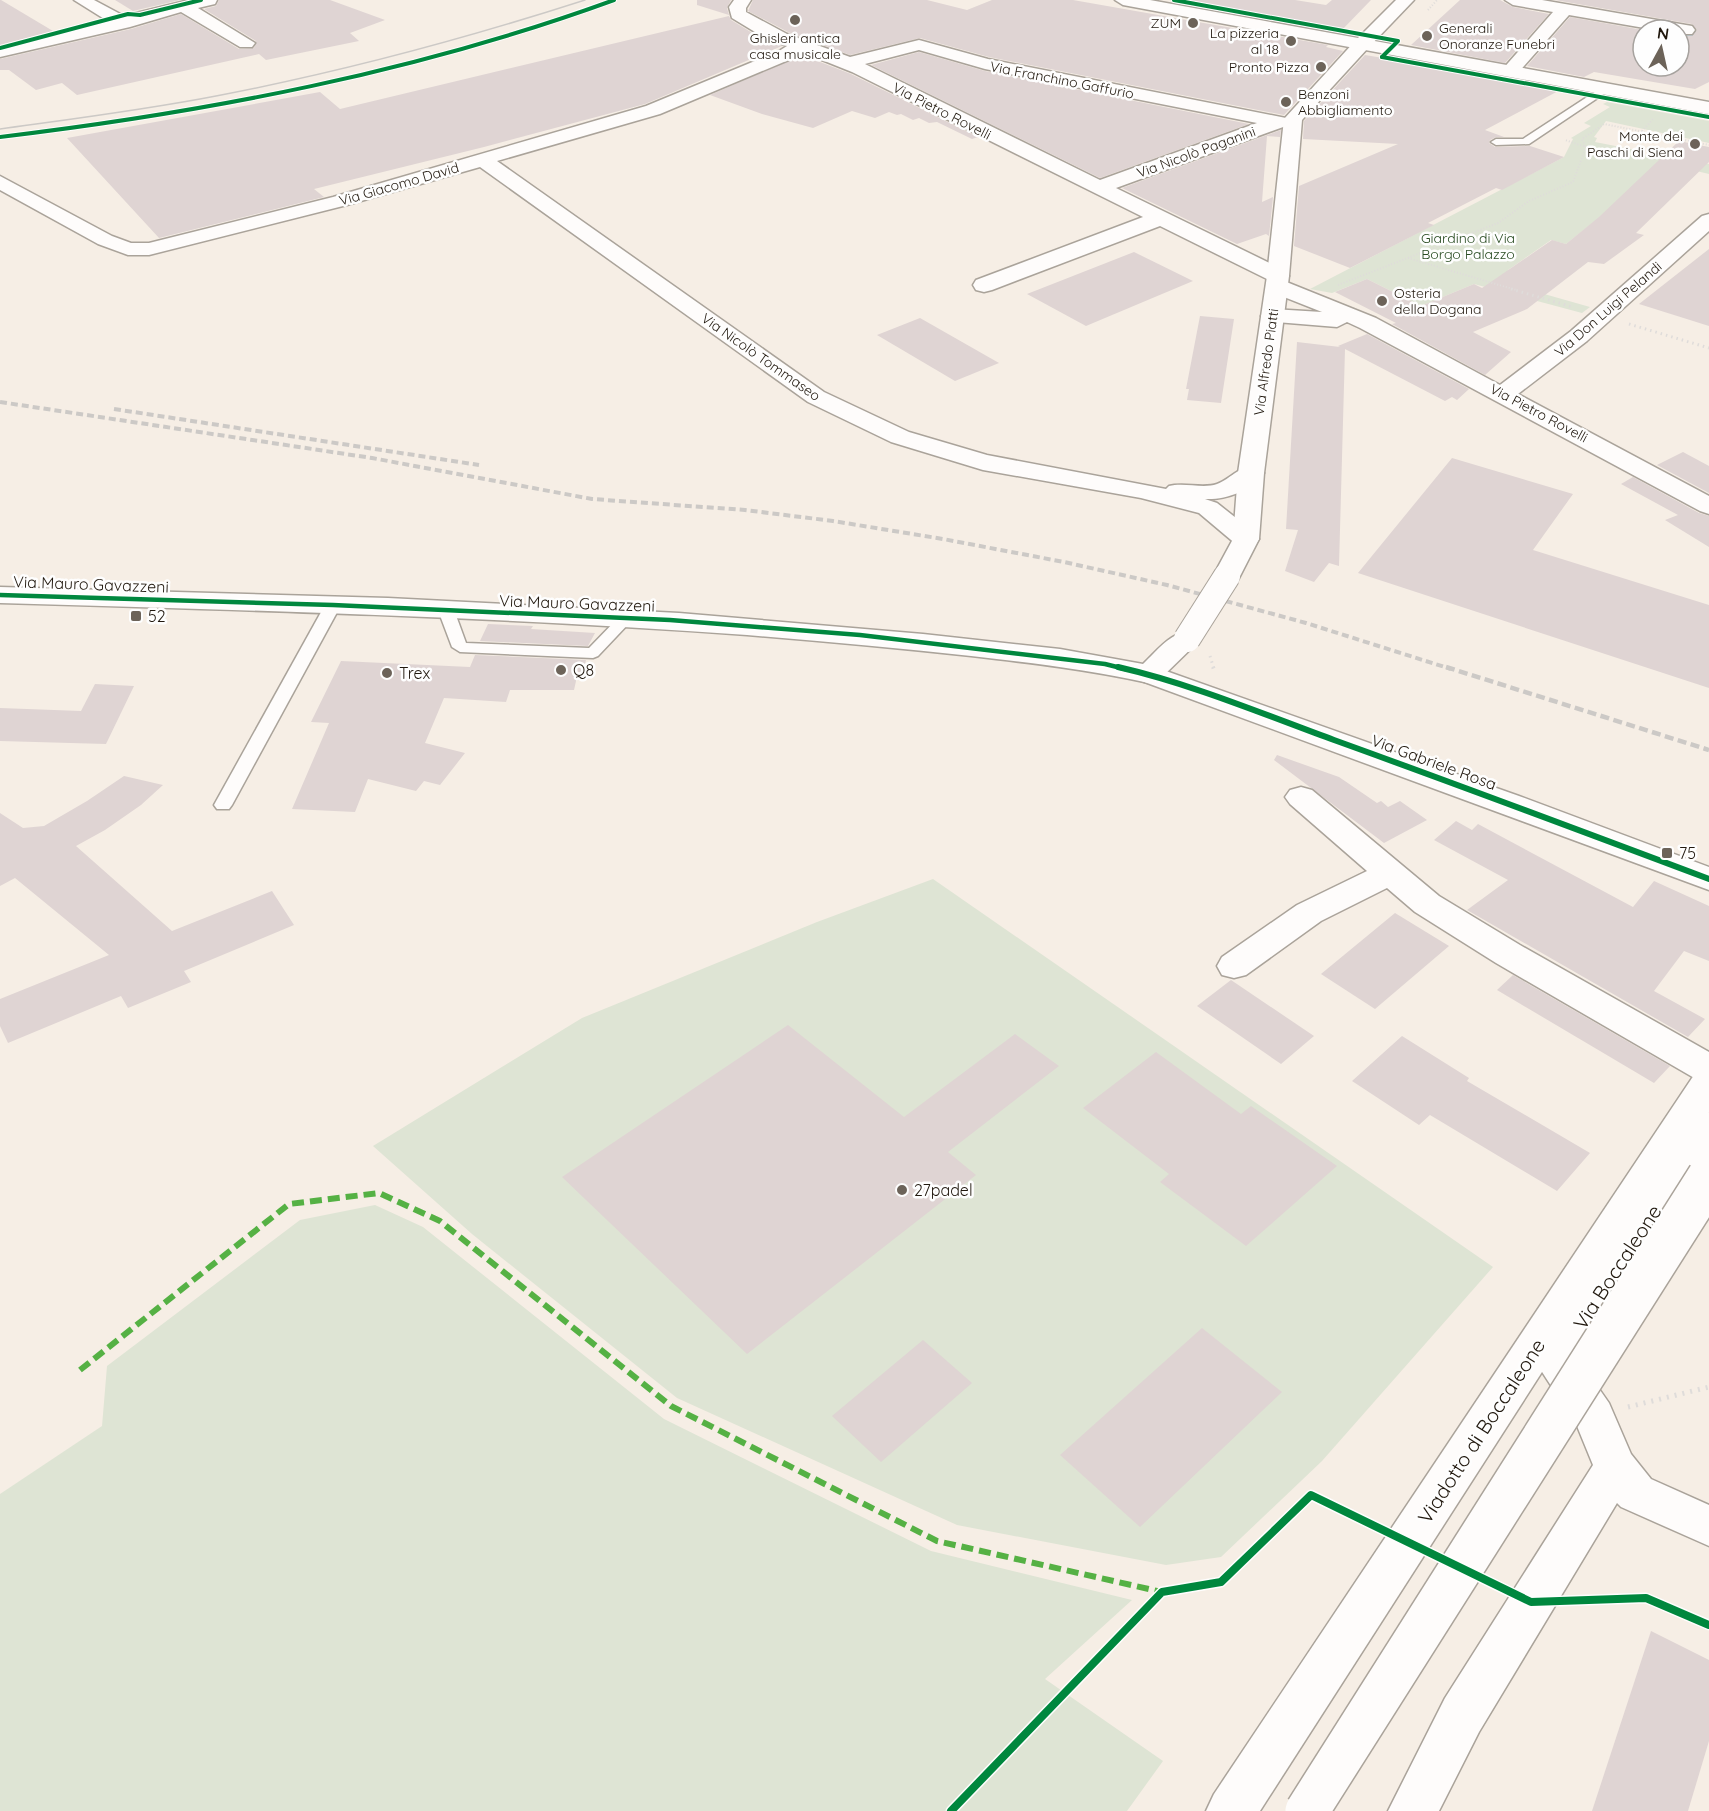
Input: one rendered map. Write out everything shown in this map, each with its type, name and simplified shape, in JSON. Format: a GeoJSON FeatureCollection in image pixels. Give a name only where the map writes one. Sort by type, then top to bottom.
{"type":"FeatureCollection","features":[{"type":"Feature","properties":{"kind":"main road"},"geometry":{"type":"LineString","coordinates":[[82,0],[124,23]]}},
{"type":"Feature","properties":{"kind":"main road"},"geometry":{"type":"LineString","coordinates":[[0,52],[209,0]]}},
{"type":"Feature","properties":{"kind":"main road","name":"Via Pietro Rovelli"},"geometry":{"type":"LineString","coordinates":[[743,0],[737,7],[738,14],[748,22],[798,46],[849,63],[1161,218],[1277,281],[1368,323],[1709,506]]}},
{"type":"Feature","properties":{"kind":"main road"},"geometry":{"type":"LineString","coordinates":[[1123,0],[1709,108]]}},
{"type":"Feature","properties":{"kind":"main road"},"geometry":{"type":"LineString","coordinates":[[1286,121],[1406,0]]}},
{"type":"Feature","properties":{"kind":"main road"},"geometry":{"type":"LineString","coordinates":[[1513,0],[1631,20]]}},
{"type":"Feature","properties":{"kind":"main road"},"geometry":{"type":"LineString","coordinates":[[185,7],[246,43]]}},
{"type":"Feature","properties":{"kind":"main road"},"geometry":{"type":"LineString","coordinates":[[1510,71],[1565,9]]}},
{"type":"Feature","properties":{"kind":"main road","name":"Via Franchino Gaffurio"},"geometry":{"type":"LineString","coordinates":[[849,63],[921,45],[985,64],[1286,121]]}},
{"type":"Feature","properties":{"kind":"main road","name":"Via Giacomo David"},"geometry":{"type":"LineString","coordinates":[[0,182],[105,240],[128,249],[162,246],[340,201],[653,110],[785,55],[798,46]]}},
{"type":"Feature","properties":{"kind":"main road","name":"Via Nicolò Paganini"},"geometry":{"type":"LineString","coordinates":[[1100,188],[1286,121]]}},
{"type":"Feature","properties":{"kind":"main road","name":"Via Alfredo Piatti"},"geometry":{"type":"LineString","coordinates":[[1149,674],[1187,639],[1227,576],[1246,539],[1251,473],[1277,281],[1286,121]]}},
{"type":"Feature","properties":{"kind":"main road","name":"Via Nicolò Tommaseo"},"geometry":{"type":"LineString","coordinates":[[486,160],[816,397],[900,437],[983,462],[1143,491],[1208,508],[1246,539]]}},
{"type":"Feature","properties":{"kind":"main road"},"geometry":{"type":"LineString","coordinates":[[984,285],[1161,218]]}},
{"type":"Feature","properties":{"kind":"main road","name":"Via Don Luigi Pelandi"},"geometry":{"type":"LineString","coordinates":[[1503,394],[1602,316],[1709,220]]}},
{"type":"Feature","properties":{"kind":"main road","name":"Via Pietro Rovelli"},"geometry":{"type":"LineString","coordinates":[[1272,316],[1307,316],[1368,323]]}},
{"type":"Feature","properties":{"kind":"main road","name":"Via Nicolò Tommaseo"},"geometry":{"type":"LineString","coordinates":[[1143,491],[1221,492],[1251,473]]}},
{"type":"Feature","properties":{"kind":"main road","name":"Via Mauro Gavazzeni"},"geometry":{"type":"LineString","coordinates":[[0,596],[333,605],[626,618],[860,635],[1059,657],[1149,674]]}},
{"type":"Feature","properties":{"kind":"main road","name":"Via Gabriele Rosa"},"geometry":{"type":"LineString","coordinates":[[1149,674],[1508,803],[1709,879]]}},
{"type":"Feature","properties":{"kind":"main road"},"geometry":{"type":"LineString","coordinates":[[1301,797],[1427,904],[1508,954],[1709,1069]]}},
{"type":"Feature","properties":{"kind":"main road"},"geometry":{"type":"LineString","coordinates":[[1234,966],[1309,914],[1342,895],[1391,874]]}},
{"type":"Feature","properties":{"kind":"main road","name":"Viadotto di Boccaleone"},"geometry":{"type":"LineString","coordinates":[[1241,1795],[1709,1082]]}},
{"type":"Feature","properties":{"kind":"main road","name":"Via Boccaleone"},"geometry":{"type":"LineString","coordinates":[[1709,1126],[1556,1361],[1594,1416],[1615,1467],[1636,1492],[1709,1526]]}},
{"type":"Feature","properties":{"kind":"main road"},"geometry":{"type":"LineString","coordinates":[[1306,1811],[1709,1177]]}},
{"type":"Feature","properties":{"kind":"main road"},"geometry":{"type":"LineString","coordinates":[[1413,1811],[1462,1715],[1615,1467]]}},
{"type":"Feature","properties":{"kind":"lane"},"geometry":{"type":"LineString","coordinates":[[1496,142],[1525,142],[1604,89]]}},
{"type":"Feature","properties":{"kind":"lane"},"geometry":{"type":"LineString","coordinates":[[223,805],[333,605]]}},
{"type":"Feature","properties":{"kind":"path"},"geometry":{"type":"LineString","coordinates":[[1307,296],[1498,223],[1529,201],[1573,182],[1586,147],[1582,139],[1604,124],[1708,144]]}},
{"type":"Feature","properties":{"kind":"path"},"geometry":{"type":"LineString","coordinates":[[1541,132],[1586,147]]}},
{"type":"Feature","properties":{"kind":"path"},"geometry":{"type":"LineString","coordinates":[[1408,258],[1709,348]]}},
{"type":"Feature","properties":{"kind":"path"},"geometry":{"type":"LineString","coordinates":[[1594,1416],[1709,1387]]}},
{"type":"Feature","properties":{"kind":"green space","name":"Giardino di Via Borgo Palazzo"},"geometry":{"type":"Polygon","coordinates":[[[1607,102],[1709,121],[1709,143],[1606,121],[1594,137],[1597,138],[1595,142],[1636,150],[1635,153],[1692,165],[1695,161],[1709,164],[1709,174],[1688,169],[1600,217],[1566,244],[1551,240],[1508,270],[1506,283],[1590,307],[1582,313],[1474,284],[1421,306],[1367,279],[1332,293],[1310,289],[1564,157],[1573,139],[1571,138],[1591,126],[1584,123],[1610,107],[1603,104],[1607,102]]]}},
{"type":"Feature","properties":{"kind":"green space","name":"27padel"},"geometry":{"type":"Polygon","coordinates":[[[933,879],[1493,1267],[1322,1461],[1221,1557],[1166,1565],[957,1525],[677,1398],[472,1234],[373,1146],[582,1018],[817,922],[933,879]]]}},
{"type":"Feature","properties":{"kind":"green space"},"geometry":{"type":"Polygon","coordinates":[[[375,1205],[423,1227],[664,1419],[931,1551],[1132,1600],[1045,1679],[1163,1761],[1127,1811],[0,1811],[0,1494],[102,1426],[107,1366],[300,1220],[375,1205]]]}},
{"type":"Feature","properties":{"kind":"building"},"geometry":{"type":"Polygon","coordinates":[[[1,0],[53,31],[0,45],[1,0]]]}},
{"type":"Feature","properties":{"kind":"building"},"geometry":{"type":"Polygon","coordinates":[[[115,0],[180,0],[133,11],[115,0]]]}},
{"type":"Feature","properties":{"kind":"building"},"geometry":{"type":"Polygon","coordinates":[[[219,0],[330,0],[385,20],[350,33],[359,41],[266,60],[259,54],[77,95],[62,83],[36,90],[9,70],[0,70],[0,59],[131,29],[181,14],[239,49],[254,48],[256,41],[204,9],[216,6],[219,0]]]}},
{"type":"Feature","properties":{"kind":"building"},"geometry":{"type":"Polygon","coordinates":[[[697,0],[731,0],[727,8],[729,15],[697,5],[697,0]]]}},
{"type":"Feature","properties":{"kind":"building"},"geometry":{"type":"Polygon","coordinates":[[[753,0],[927,0],[967,10],[992,0],[1073,0],[1328,45],[1326,47],[1343,51],[1284,115],[989,57],[920,38],[850,55],[788,32],[748,11],[753,0]]]}},
{"type":"Feature","properties":{"kind":"building"},"geometry":{"type":"Polygon","coordinates":[[[1184,0],[1295,0],[1326,5],[1332,0],[1371,0],[1340,32],[1180,3],[1184,0]]]}},
{"type":"Feature","properties":{"kind":"building"},"geometry":{"type":"Polygon","coordinates":[[[1460,0],[1500,0],[1513,7],[1549,14],[1505,63],[1411,45],[1460,0]]]}},
{"type":"Feature","properties":{"kind":"building"},"geometry":{"type":"Polygon","coordinates":[[[1555,0],[1709,0],[1709,82],[1695,89],[1594,72],[1584,77],[1527,66],[1570,17],[1631,28],[1631,78],[1691,78],[1691,36],[1697,30],[1691,24],[1691,18],[1658,18],[1555,0]]]}},
{"type":"Feature","properties":{"kind":"building"},"geometry":{"type":"Polygon","coordinates":[[[729,16],[731,20],[759,37],[782,46],[645,104],[314,189],[324,197],[159,238],[67,138],[320,92],[340,109],[729,16]]]}},
{"type":"Feature","properties":{"kind":"building"},"geometry":{"type":"Polygon","coordinates":[[[919,52],[985,71],[1249,124],[1100,178],[871,65],[919,52]]]}},
{"type":"Feature","properties":{"kind":"building"},"geometry":{"type":"Polygon","coordinates":[[[802,55],[851,74],[978,137],[972,139],[937,122],[929,123],[919,118],[913,120],[901,114],[889,112],[875,118],[852,111],[813,128],[762,114],[710,95],[802,55]]]}},
{"type":"Feature","properties":{"kind":"building"},"geometry":{"type":"Polygon","coordinates":[[[1365,55],[1395,60],[1397,58],[1562,89],[1485,130],[1504,137],[1490,140],[1489,143],[1495,147],[1530,146],[1564,157],[1502,190],[1496,188],[1428,223],[1434,225],[1350,268],[1294,246],[1299,186],[1398,144],[1303,139],[1304,121],[1365,55]]]}},
{"type":"Feature","properties":{"kind":"building"},"geometry":{"type":"Polygon","coordinates":[[[1281,130],[1280,137],[1267,136],[1262,202],[1273,197],[1269,236],[1266,234],[1237,244],[1122,188],[1281,130]]]}},
{"type":"Feature","properties":{"kind":"building"},"geometry":{"type":"Polygon","coordinates":[[[1679,141],[1709,147],[1709,162],[1636,233],[1644,235],[1604,264],[1588,262],[1527,309],[1473,332],[1511,352],[1485,375],[1392,324],[1396,323],[1335,292],[1367,279],[1421,306],[1474,284],[1482,288],[1552,240],[1566,244],[1599,217],[1679,141]]]}},
{"type":"Feature","properties":{"kind":"building"},"geometry":{"type":"Polygon","coordinates":[[[1709,249],[1709,326],[1639,304],[1709,249]]]}},
{"type":"Feature","properties":{"kind":"building"},"geometry":{"type":"Polygon","coordinates":[[[1134,252],[1193,281],[1086,326],[1027,294],[1134,252]]]}},
{"type":"Feature","properties":{"kind":"building"},"geometry":{"type":"Polygon","coordinates":[[[1200,316],[1234,319],[1221,403],[1187,400],[1189,389],[1186,389],[1200,316]]]}},
{"type":"Feature","properties":{"kind":"building"},"geometry":{"type":"Polygon","coordinates":[[[920,318],[999,363],[955,381],[877,335],[920,318]]]}},
{"type":"Feature","properties":{"kind":"building"},"geometry":{"type":"Polygon","coordinates":[[[1367,334],[1469,389],[1457,400],[1452,397],[1445,401],[1345,349],[1339,566],[1329,563],[1314,582],[1285,571],[1298,530],[1286,529],[1297,342],[1340,347],[1338,346],[1367,334]]]}},
{"type":"Feature","properties":{"kind":"building"},"geometry":{"type":"Polygon","coordinates":[[[1683,452],[1709,466],[1709,493],[1657,465],[1683,452]]]}},
{"type":"Feature","properties":{"kind":"building"},"geometry":{"type":"Polygon","coordinates":[[[1452,458],[1573,494],[1533,550],[1709,605],[1709,688],[1358,573],[1452,458]]]}},
{"type":"Feature","properties":{"kind":"building"},"geometry":{"type":"Polygon","coordinates":[[[1633,477],[1699,513],[1709,516],[1709,547],[1665,520],[1678,515],[1621,484],[1633,477]]]}},
{"type":"Feature","properties":{"kind":"building"},"geometry":{"type":"Polygon","coordinates":[[[488,624],[595,633],[588,646],[480,641],[488,624]]]}},
{"type":"Feature","properties":{"kind":"building"},"geometry":{"type":"Polygon","coordinates":[[[475,655],[586,660],[583,672],[578,672],[574,690],[510,690],[506,702],[444,698],[425,743],[465,753],[440,785],[424,781],[416,791],[368,779],[355,812],[292,809],[329,723],[311,722],[341,661],[470,667],[475,655]]]}},
{"type":"Feature","properties":{"kind":"building"},"geometry":{"type":"Polygon","coordinates":[[[95,684],[134,686],[106,744],[0,741],[0,708],[81,711],[95,684]]]}},
{"type":"Feature","properties":{"kind":"building"},"geometry":{"type":"Polygon","coordinates":[[[1277,755],[1339,777],[1377,803],[1381,801],[1388,807],[1400,801],[1427,820],[1384,843],[1274,760],[1277,755]]]}},
{"type":"Feature","properties":{"kind":"building"},"geometry":{"type":"Polygon","coordinates":[[[124,776],[163,785],[141,805],[105,830],[76,846],[172,931],[272,891],[294,925],[184,971],[191,982],[128,1008],[121,996],[8,1043],[0,1026],[0,999],[109,955],[15,878],[0,886],[0,813],[23,828],[44,826],[124,776]]]}},
{"type":"Feature","properties":{"kind":"building"},"geometry":{"type":"Polygon","coordinates":[[[1456,821],[1472,830],[1478,824],[1633,907],[1654,881],[1709,906],[1709,961],[1684,951],[1654,991],[1705,1019],[1688,1037],[1467,910],[1508,880],[1434,840],[1456,821]]]}},
{"type":"Feature","properties":{"kind":"building"},"geometry":{"type":"Polygon","coordinates":[[[1395,913],[1449,946],[1375,1009],[1321,974],[1395,913]]]}},
{"type":"Feature","properties":{"kind":"building"},"geometry":{"type":"Polygon","coordinates":[[[1513,975],[1670,1066],[1654,1083],[1497,990],[1513,975]]]}},
{"type":"Feature","properties":{"kind":"building"},"geometry":{"type":"Polygon","coordinates":[[[1231,980],[1314,1036],[1281,1064],[1197,1006],[1231,980]]]}},
{"type":"Feature","properties":{"kind":"building"},"geometry":{"type":"Polygon","coordinates":[[[788,1025],[904,1117],[1015,1034],[1059,1066],[948,1152],[976,1175],[747,1354],[562,1177],[788,1025]]]}},
{"type":"Feature","properties":{"kind":"building"},"geometry":{"type":"Polygon","coordinates":[[[1402,1036],[1469,1078],[1467,1081],[1590,1153],[1557,1191],[1430,1115],[1419,1125],[1352,1081],[1402,1036]]]}},
{"type":"Feature","properties":{"kind":"building"},"geometry":{"type":"Polygon","coordinates":[[[1156,1052],[1241,1114],[1251,1106],[1337,1166],[1246,1246],[1160,1182],[1169,1174],[1083,1108],[1156,1052]]]}},
{"type":"Feature","properties":{"kind":"building"},"geometry":{"type":"Polygon","coordinates":[[[1202,1328],[1282,1392],[1140,1527],[1060,1455],[1202,1328]]]}},
{"type":"Feature","properties":{"kind":"building"},"geometry":{"type":"Polygon","coordinates":[[[923,1340],[972,1383],[881,1462],[832,1416],[923,1340]]]}},
{"type":"Feature","properties":{"kind":"building"},"geometry":{"type":"Polygon","coordinates":[[[1651,1631],[1709,1660],[1709,1741],[1688,1811],[1592,1811],[1651,1631]]]}},
{"type":"Feature","properties":{"kind":"waterway"},"geometry":{"type":"LineString","coordinates":[[1691,36],[1709,29]]}},
{"type":"Feature","properties":{"kind":"tram line"},"geometry":{"type":"LineString","coordinates":[[0,129],[162,106],[309,76],[448,41],[585,0]]}},
{"type":"Feature","properties":{"kind":"railway"},"geometry":{"type":"LineString","coordinates":[[0,402],[372,458],[592,499],[745,510],[833,521],[943,539],[1064,562],[1167,585],[1306,623],[1451,669]]}},
{"type":"Feature","properties":{"kind":"railway"},"geometry":{"type":"LineString","coordinates":[[114,409],[479,465]]}},
{"type":"Feature","properties":{"kind":"railway"},"geometry":{"type":"LineString","coordinates":[[1446,667],[1709,750]]}},
{"type":"Feature","properties":{"kind":"marked path"},"geometry":{"type":"LineString","coordinates":[[80,1370],[289,1204],[379,1193],[440,1221],[671,1406],[937,1541],[1162,1592]]}},
{"type":"Feature","properties":{"kind":"cycle path"},"geometry":{"type":"LineString","coordinates":[[0,48],[128,14],[140,15],[201,0]]}},
{"type":"Feature","properties":{"kind":"cycle path"},"geometry":{"type":"LineString","coordinates":[[0,137],[99,125],[338,81],[546,25],[614,0]]}},
{"type":"Feature","properties":{"kind":"cycle path"},"geometry":{"type":"LineString","coordinates":[[1174,0],[1398,41],[1382,57]]}},
{"type":"Feature","properties":{"kind":"cycle path"},"geometry":{"type":"LineString","coordinates":[[1382,57],[1709,117]]}},
{"type":"Feature","properties":{"kind":"cycle path"},"geometry":{"type":"LineString","coordinates":[[0,595],[333,605],[670,620],[860,635],[1105,664],[1149,674],[1204,693],[1508,803],[1709,879]]}},
{"type":"Feature","properties":{"kind":"cycle path"},"geometry":{"type":"LineString","coordinates":[[951,1811],[1162,1592],[1221,1582],[1311,1495],[1531,1602],[1646,1598],[1709,1625]]}},
{"type":"Feature","properties":{"kind":"place","name":"Ghisleri antica casa musicale"},"geometry":{"type":"Point","coordinates":[795,20]}},
{"type":"Feature","properties":{"kind":"place","name":"ZUM"},"geometry":{"type":"Point","coordinates":[1193,23]}},
{"type":"Feature","properties":{"kind":"place","name":"Generali Onoranze Funebri"},"geometry":{"type":"Point","coordinates":[1427,36]}},
{"type":"Feature","properties":{"kind":"place","name":"La pizzeria al 18"},"geometry":{"type":"Point","coordinates":[1291,41]}},
{"type":"Feature","properties":{"kind":"place","name":"Pronto Pizza"},"geometry":{"type":"Point","coordinates":[1321,67]}},
{"type":"Feature","properties":{"kind":"place","name":"Benzoni Abbigliamento"},"geometry":{"type":"Point","coordinates":[1286,102]}},
{"type":"Feature","properties":{"kind":"place","name":"Monte dei Paschi di Siena"},"geometry":{"type":"Point","coordinates":[1695,144]}},
{"type":"Feature","properties":{"kind":"place","name":"Osteria della Dogana"},"geometry":{"type":"Point","coordinates":[1382,301]}},
{"type":"Feature","properties":{"kind":"place","name":"52"},"geometry":{"type":"Point","coordinates":[136,616]}},
{"type":"Feature","properties":{"kind":"place","name":"Q8"},"geometry":{"type":"Point","coordinates":[561,670]}},
{"type":"Feature","properties":{"kind":"place","name":"Trex"},"geometry":{"type":"Point","coordinates":[387,673]}},
{"type":"Feature","properties":{"kind":"place","name":"75"},"geometry":{"type":"Point","coordinates":[1667,853]}},
{"type":"Feature","properties":{"kind":"place","name":"27padel"},"geometry":{"type":"Point","coordinates":[902,1190]}}]}
